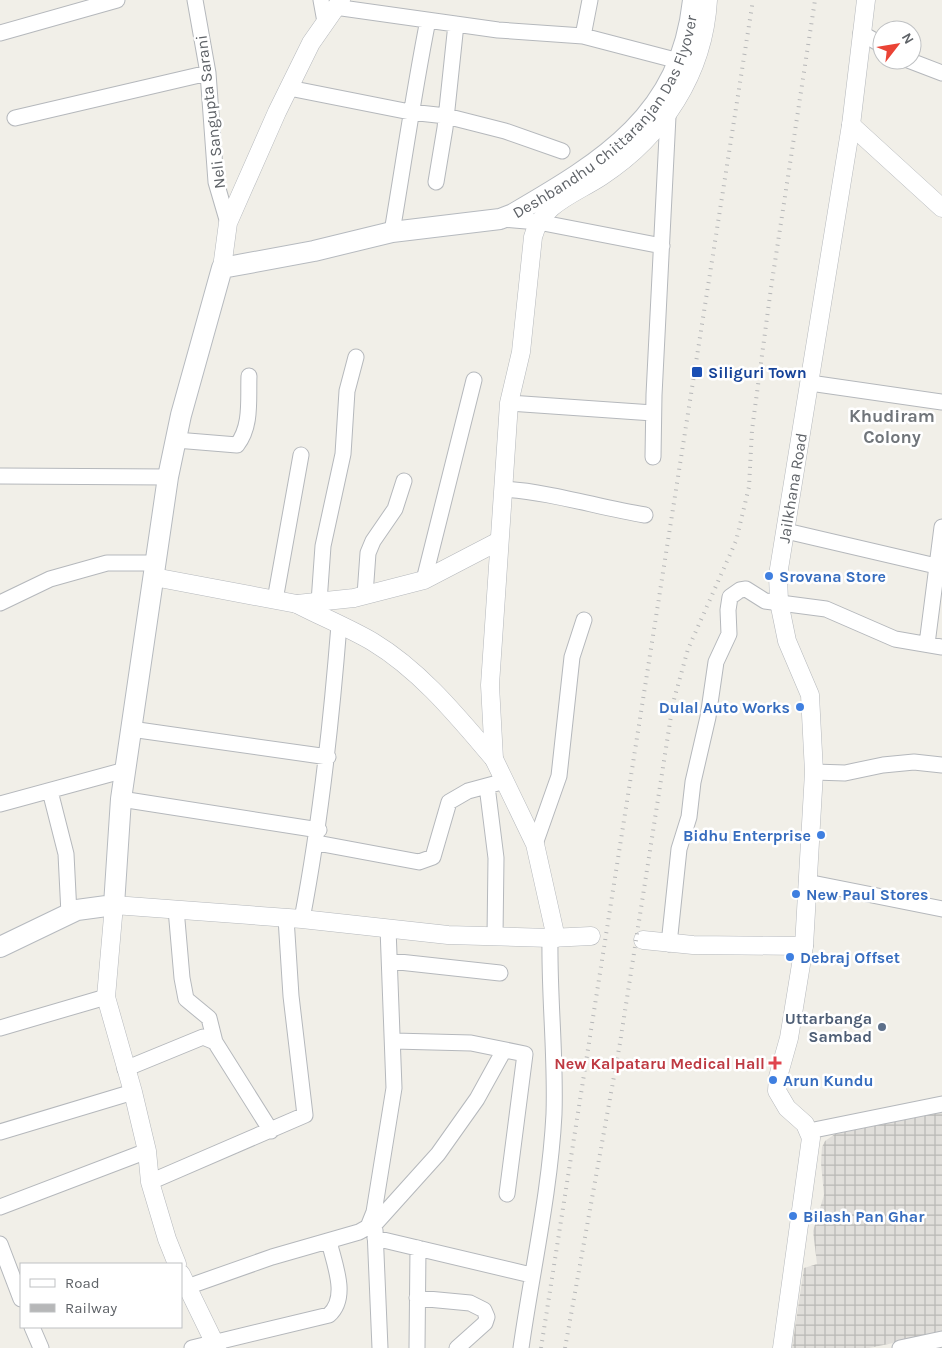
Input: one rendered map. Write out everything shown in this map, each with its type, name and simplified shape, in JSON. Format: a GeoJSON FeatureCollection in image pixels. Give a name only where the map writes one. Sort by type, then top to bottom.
{"type":"FeatureCollection","features":[{"type":"Feature","properties":{"kind":"main road","name":"Deshbandhu Chittaranjan Das Flyover"},"geometry":{"type":"LineString","coordinates":[[222,268],[314,251],[392,232],[500,219],[522,209],[605,154],[644,120],[664,93],[681,58],[693,0]]}},
{"type":"Feature","properties":{"kind":"main road"},"geometry":{"type":"LineString","coordinates":[[0,947],[77,910],[114,905],[121,799],[168,477],[176,440],[222,268]]}},
{"type":"Feature","properties":{"kind":"street"},"geometry":{"type":"LineString","coordinates":[[0,33],[117,0]]}},
{"type":"Feature","properties":{"kind":"street"},"geometry":{"type":"LineString","coordinates":[[583,36],[590,0]]}},
{"type":"Feature","properties":{"kind":"street"},"geometry":{"type":"LineString","coordinates":[[494,759],[490,685],[509,403],[521,352],[533,237],[538,222],[553,206],[603,176],[626,158],[668,116],[681,95],[697,58],[704,34],[708,0]]}},
{"type":"Feature","properties":{"kind":"street","name":"Jailkhana Road"},"geometry":{"type":"LineString","coordinates":[[809,1131],[787,1108],[777,1091],[778,1077],[789,1038],[804,946],[814,772],[810,694],[806,680],[791,652],[779,602],[778,575],[851,125],[866,0]]}},
{"type":"Feature","properties":{"kind":"street","name":"Neli Sangupta Sarani"},"geometry":{"type":"LineString","coordinates":[[196,1],[208,73],[216,182],[228,223]]}},
{"type":"Feature","properties":{"kind":"street"},"geometry":{"type":"LineString","coordinates":[[222,268],[228,223],[289,88],[325,22],[332,2],[428,20],[498,30],[583,36],[675,60]]}},
{"type":"Feature","properties":{"kind":"street"},"geometry":{"type":"LineString","coordinates":[[392,232],[407,146],[410,112],[428,20]]}},
{"type":"Feature","properties":{"kind":"street"},"geometry":{"type":"LineString","coordinates":[[436,182],[446,116],[456,24]]}},
{"type":"Feature","properties":{"kind":"street"},"geometry":{"type":"LineString","coordinates":[[861,33],[872,39]]}},
{"type":"Feature","properties":{"kind":"street"},"geometry":{"type":"LineString","coordinates":[[922,66],[942,74]]}},
{"type":"Feature","properties":{"kind":"street"},"geometry":{"type":"LineString","coordinates":[[15,118],[208,73]]}},
{"type":"Feature","properties":{"kind":"street"},"geometry":{"type":"LineString","coordinates":[[289,88],[410,112],[446,116],[505,130],[562,151]]}},
{"type":"Feature","properties":{"kind":"street"},"geometry":{"type":"LineString","coordinates":[[653,457],[653,413],[668,116]]}},
{"type":"Feature","properties":{"kind":"street"},"geometry":{"type":"LineString","coordinates":[[851,125],[942,208]]}},
{"type":"Feature","properties":{"kind":"street"},"geometry":{"type":"LineString","coordinates":[[500,219],[538,222],[662,246]]}},
{"type":"Feature","properties":{"kind":"street"},"geometry":{"type":"LineString","coordinates":[[318,602],[324,546],[343,454],[347,391],[356,357]]}},
{"type":"Feature","properties":{"kind":"street"},"geometry":{"type":"LineString","coordinates":[[176,440],[236,445],[243,437],[247,423],[249,376]]}},
{"type":"Feature","properties":{"kind":"street"},"geometry":{"type":"LineString","coordinates":[[424,580],[474,380]]}},
{"type":"Feature","properties":{"kind":"street"},"geometry":{"type":"LineString","coordinates":[[810,383],[942,402]]}},
{"type":"Feature","properties":{"kind":"street"},"geometry":{"type":"LineString","coordinates":[[509,403],[653,413]]}},
{"type":"Feature","properties":{"kind":"street"},"geometry":{"type":"LineString","coordinates":[[275,600],[301,456]]}},
{"type":"Feature","properties":{"kind":"street"},"geometry":{"type":"LineString","coordinates":[[0,476],[168,477]]}},
{"type":"Feature","properties":{"kind":"street"},"geometry":{"type":"LineString","coordinates":[[364,595],[368,554],[373,541],[395,508],[404,481]]}},
{"type":"Feature","properties":{"kind":"street"},"geometry":{"type":"LineString","coordinates":[[503,489],[538,491],[602,508],[645,515]]}},
{"type":"Feature","properties":{"kind":"street"},"geometry":{"type":"LineString","coordinates":[[927,644],[942,527]]}},
{"type":"Feature","properties":{"kind":"street"},"geometry":{"type":"LineString","coordinates":[[786,532],[936,566]]}},
{"type":"Feature","properties":{"kind":"street"},"geometry":{"type":"LineString","coordinates":[[0,604],[50,579],[107,563],[155,570],[275,600],[297,604],[318,602],[364,595],[424,580],[499,541]]}},
{"type":"Feature","properties":{"kind":"street"},"geometry":{"type":"LineString","coordinates":[[670,944],[680,849],[689,816],[693,782],[708,717],[716,662],[729,634],[728,610],[730,597],[740,590],[746,589],[765,601],[826,609],[895,639],[942,647]]}},
{"type":"Feature","properties":{"kind":"street"},"geometry":{"type":"LineString","coordinates":[[297,604],[373,642],[409,668],[459,718],[494,759],[536,844],[553,938],[554,1113],[544,1210],[531,1275],[521,1348]]}},
{"type":"Feature","properties":{"kind":"street"},"geometry":{"type":"LineString","coordinates":[[536,844],[559,776],[572,657],[584,620]]}},
{"type":"Feature","properties":{"kind":"street"},"geometry":{"type":"LineString","coordinates":[[150,1182],[271,1131],[306,1113],[291,996],[294,918],[318,836],[328,757],[339,625]]}},
{"type":"Feature","properties":{"kind":"street"},"geometry":{"type":"LineString","coordinates":[[131,728],[328,757]]}},
{"type":"Feature","properties":{"kind":"street"},"geometry":{"type":"LineString","coordinates":[[814,772],[845,772],[914,762],[942,765]]}},
{"type":"Feature","properties":{"kind":"street"},"geometry":{"type":"LineString","coordinates":[[0,804],[125,770]]}},
{"type":"Feature","properties":{"kind":"street"},"geometry":{"type":"LineString","coordinates":[[121,799],[318,836],[419,862],[433,857],[449,802],[457,795],[505,780]]}},
{"type":"Feature","properties":{"kind":"street"},"geometry":{"type":"LineString","coordinates":[[487,786],[496,858],[495,936]]}},
{"type":"Feature","properties":{"kind":"street"},"geometry":{"type":"LineString","coordinates":[[50,791],[66,854],[69,914]]}},
{"type":"Feature","properties":{"kind":"street"},"geometry":{"type":"LineString","coordinates":[[807,882],[942,909]]}},
{"type":"Feature","properties":{"kind":"street"},"geometry":{"type":"LineString","coordinates":[[177,1263],[167,1240],[150,1182],[147,1151],[133,1092],[106,997],[114,905],[294,918],[448,935],[553,938],[591,936]]}},
{"type":"Feature","properties":{"kind":"street"},"geometry":{"type":"LineString","coordinates":[[176,909],[182,978],[186,999],[210,1018],[215,1042],[271,1131]]}},
{"type":"Feature","properties":{"kind":"street"},"geometry":{"type":"LineString","coordinates":[[380,1348],[375,1225],[394,1088],[394,1041],[388,928]]}},
{"type":"Feature","properties":{"kind":"street"},"geometry":{"type":"LineString","coordinates":[[643,940],[670,944],[804,946]]}},
{"type":"Feature","properties":{"kind":"street"},"geometry":{"type":"LineString","coordinates":[[390,961],[500,973]]}},
{"type":"Feature","properties":{"kind":"street"},"geometry":{"type":"LineString","coordinates":[[0,1028],[106,997]]}},
{"type":"Feature","properties":{"kind":"street"},"geometry":{"type":"LineString","coordinates":[[125,1069],[203,1037],[215,1042]]}},
{"type":"Feature","properties":{"kind":"street"},"geometry":{"type":"LineString","coordinates":[[394,1041],[472,1043],[525,1054],[507,1194]]}},
{"type":"Feature","properties":{"kind":"street"},"geometry":{"type":"LineString","coordinates":[[217,1348],[184,1280],[329,1241],[375,1225],[438,1154],[476,1099],[504,1050]]}},
{"type":"Feature","properties":{"kind":"street"},"geometry":{"type":"LineString","coordinates":[[0,1132],[133,1092]]}},
{"type":"Feature","properties":{"kind":"street"},"geometry":{"type":"LineString","coordinates":[[782,1348],[791,1274],[811,1146],[809,1131],[942,1104]]}},
{"type":"Feature","properties":{"kind":"street"},"geometry":{"type":"LineString","coordinates":[[0,1207],[147,1151]]}},
{"type":"Feature","properties":{"kind":"street"},"geometry":{"type":"LineString","coordinates":[[375,1225],[418,1248],[531,1275]]}},
{"type":"Feature","properties":{"kind":"street"},"geometry":{"type":"LineString","coordinates":[[192,1348],[329,1315],[337,1309],[340,1302],[339,1289],[329,1241]]}},
{"type":"Feature","properties":{"kind":"street"},"geometry":{"type":"LineString","coordinates":[[0,1244],[20,1296]]}},
{"type":"Feature","properties":{"kind":"street"},"geometry":{"type":"LineString","coordinates":[[417,1348],[418,1248]]}},
{"type":"Feature","properties":{"kind":"street"},"geometry":{"type":"LineString","coordinates":[[417,1298],[470,1303],[484,1310],[487,1317],[485,1323],[457,1348]]}},
{"type":"Feature","properties":{"kind":"street"},"geometry":{"type":"LineString","coordinates":[[32,1328],[41,1348]]}},
{"type":"Feature","properties":{"kind":"street"},"geometry":{"type":"LineString","coordinates":[[900,1348],[942,1339]]}},
{"type":"Feature","properties":{"kind":"shaded area"},"geometry":{"type":"Polygon","coordinates":[[[942,1112],[942,1333],[869,1348],[792,1348],[804,1268],[817,1264],[813,1231],[824,1195],[821,1163],[822,1147],[825,1141],[835,1134],[942,1112]]]}},
{"type":"Feature","properties":{"kind":"railway"},"geometry":{"type":"LineString","coordinates":[[541,1348],[753,0]]}},
{"type":"Feature","properties":{"kind":"railway"},"geometry":{"type":"LineString","coordinates":[[565,1348],[620,1043],[673,703],[688,649],[736,541],[749,487],[752,430],[771,288],[815,0]]}},
{"type":"Feature","properties":{"kind":"place","name":"Siliguri Town"},"geometry":{"type":"Point","coordinates":[697,372]}},
{"type":"Feature","properties":{"kind":"place","name":"Srovana Store"},"geometry":{"type":"Point","coordinates":[769,576]}},
{"type":"Feature","properties":{"kind":"place","name":"Dulal Auto Works"},"geometry":{"type":"Point","coordinates":[800,707]}},
{"type":"Feature","properties":{"kind":"place","name":"Bidhu Enterprise"},"geometry":{"type":"Point","coordinates":[821,835]}},
{"type":"Feature","properties":{"kind":"place","name":"New Paul Stores"},"geometry":{"type":"Point","coordinates":[796,894]}},
{"type":"Feature","properties":{"kind":"place","name":"Debraj Offset"},"geometry":{"type":"Point","coordinates":[790,957]}},
{"type":"Feature","properties":{"kind":"place","name":"Uttarbanga Sambad"},"geometry":{"type":"Point","coordinates":[882,1027]}},
{"type":"Feature","properties":{"kind":"place","name":"New Kalpataru Medical Hall"},"geometry":{"type":"Point","coordinates":[775,1063]}},
{"type":"Feature","properties":{"kind":"place","name":"Arun Kundu"},"geometry":{"type":"Point","coordinates":[773,1080]}},
{"type":"Feature","properties":{"kind":"place","name":"Bilash Pan Ghar"},"geometry":{"type":"Point","coordinates":[793,1216]}},
{"type":"Feature","properties":{"kind":"district","name":"Khudiram Colony"},"geometry":{"type":"Point","coordinates":[892,426]}}]}
